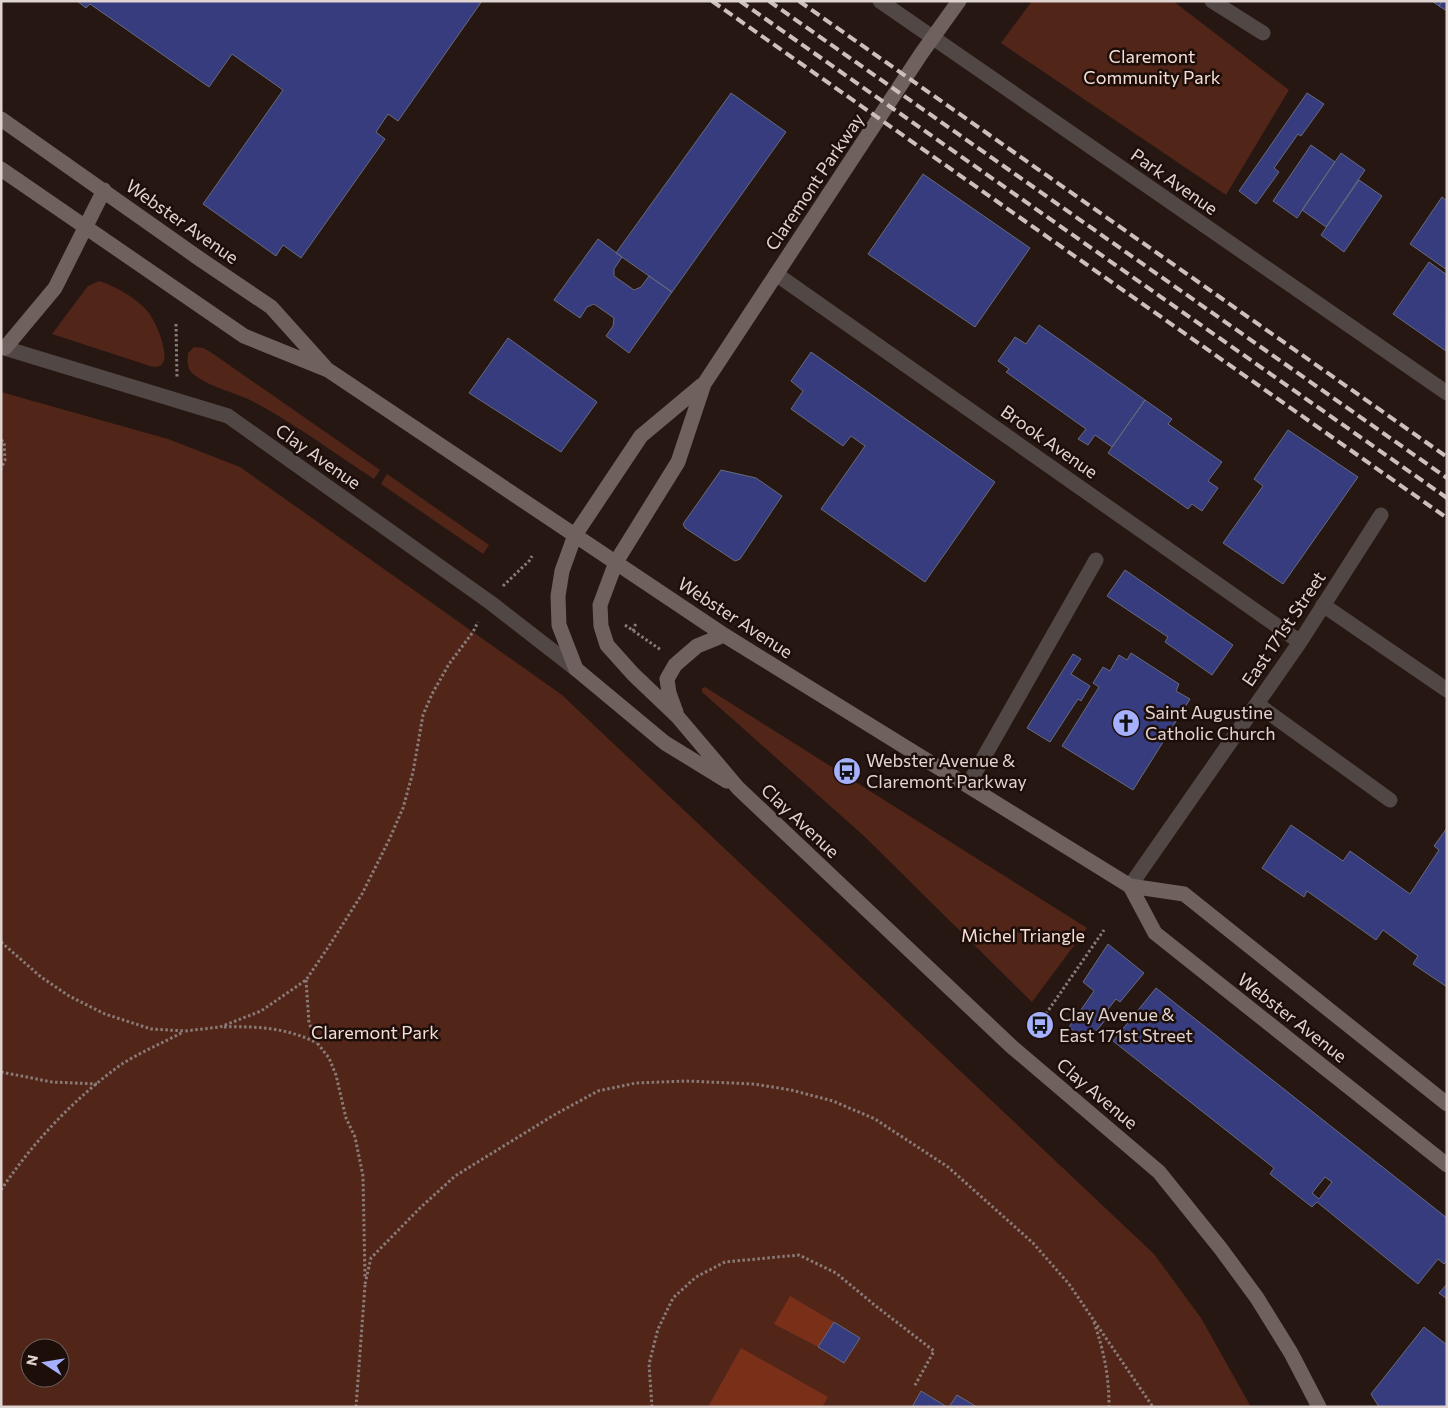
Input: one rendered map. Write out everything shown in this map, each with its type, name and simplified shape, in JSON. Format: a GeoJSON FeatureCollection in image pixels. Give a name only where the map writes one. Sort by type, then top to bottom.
{"type":"FeatureCollection","features":[{"type":"Feature","properties":{"kind":"main road","name":"Claremont Parkway"},"geometry":{"type":"LineString","coordinates":[[616,562],[678,462],[704,384],[921,54],[959,1]]}},
{"type":"Feature","properties":{"kind":"main road","name":"Webster Avenue"},"geometry":{"type":"LineString","coordinates":[[1,119],[271,307],[328,370]]}},
{"type":"Feature","properties":{"kind":"main road","name":"Webster Avenue"},"geometry":{"type":"LineString","coordinates":[[1,169],[244,336],[328,370],[724,635],[1130,886],[1184,894],[1447,1104]]}},
{"type":"Feature","properties":{"kind":"main road"},"geometry":{"type":"LineString","coordinates":[[3,347],[55,288],[104,190]]}},
{"type":"Feature","properties":{"kind":"main road","name":"Claremont Parkway"},"geometry":{"type":"LineString","coordinates":[[575,535],[641,436],[704,384]]}},
{"type":"Feature","properties":{"kind":"main road","name":"Clay Avenue"},"geometry":{"type":"LineString","coordinates":[[575,535],[562,572],[558,596],[559,625],[576,669],[665,743],[738,788]]}},
{"type":"Feature","properties":{"kind":"main road","name":"Clay Avenue"},"geometry":{"type":"LineString","coordinates":[[616,562],[600,605],[601,626],[607,645],[633,674],[677,716],[738,788],[1011,1046],[1159,1172],[1221,1249],[1257,1298],[1291,1353],[1319,1407]]}},
{"type":"Feature","properties":{"kind":"main road"},"geometry":{"type":"LineString","coordinates":[[677,716],[669,693],[667,679],[675,665],[697,646],[724,635]]}},
{"type":"Feature","properties":{"kind":"main road","name":"Webster Avenue"},"geometry":{"type":"LineString","coordinates":[[1130,886],[1155,933],[1447,1165]]}},
{"type":"Feature","properties":{"kind":"street","name":"Park Avenue"},"geometry":{"type":"LineString","coordinates":[[880,1],[1447,393]]}},
{"type":"Feature","properties":{"kind":"street"},"geometry":{"type":"LineString","coordinates":[[1212,1],[1263,33]]}},
{"type":"Feature","properties":{"kind":"street","name":"Brook Avenue"},"geometry":{"type":"LineString","coordinates":[[776,274],[1300,642]]}},
{"type":"Feature","properties":{"kind":"street","name":"Clay Avenue"},"geometry":{"type":"LineString","coordinates":[[3,347],[228,416],[491,603],[576,669]]}},
{"type":"Feature","properties":{"kind":"street","name":"East 171st Street"},"geometry":{"type":"LineString","coordinates":[[1130,886],[1300,642],[1380,515]]}},
{"type":"Feature","properties":{"kind":"street"},"geometry":{"type":"LineString","coordinates":[[968,785],[1096,560]]}},
{"type":"Feature","properties":{"kind":"street"},"geometry":{"type":"LineString","coordinates":[[1324,605],[1447,690]]}},
{"type":"Feature","properties":{"kind":"street"},"geometry":{"type":"LineString","coordinates":[[1257,704],[1390,800]]}},
{"type":"Feature","properties":{"kind":"path"},"geometry":{"type":"LineString","coordinates":[[176,324],[177,377]]}},
{"type":"Feature","properties":{"kind":"path"},"geometry":{"type":"LineString","coordinates":[[1,440],[4,442],[5,460],[1,469]]}},
{"type":"Feature","properties":{"kind":"path"},"geometry":{"type":"LineString","coordinates":[[501,588],[532,556]]}},
{"type":"Feature","properties":{"kind":"path"},"geometry":{"type":"LineString","coordinates":[[618,620],[668,654]]}},
{"type":"Feature","properties":{"kind":"path"},"geometry":{"type":"LineString","coordinates":[[220,1027],[261,1011],[306,980],[329,946],[362,894],[403,808],[413,772],[423,715],[432,694],[478,622]]}},
{"type":"Feature","properties":{"kind":"path"},"geometry":{"type":"LineString","coordinates":[[633,631],[636,623]]}},
{"type":"Feature","properties":{"kind":"path"},"geometry":{"type":"LineString","coordinates":[[1043,1018],[1104,930]]}},
{"type":"Feature","properties":{"kind":"path"},"geometry":{"type":"LineString","coordinates":[[1,942],[41,976],[69,996],[105,1014],[151,1029],[184,1031],[250,1026],[275,1029],[302,1036],[318,1044]]}},
{"type":"Feature","properties":{"kind":"path"},"geometry":{"type":"LineString","coordinates":[[306,980],[309,1024],[318,1044],[329,1058],[336,1075],[346,1118],[355,1137],[363,1176],[365,1284],[356,1407]]}},
{"type":"Feature","properties":{"kind":"path"},"geometry":{"type":"LineString","coordinates":[[1,1190],[22,1161],[50,1128],[83,1095],[121,1065],[184,1031]]}},
{"type":"Feature","properties":{"kind":"path"},"geometry":{"type":"LineString","coordinates":[[1,1072],[52,1082],[98,1084]]}},
{"type":"Feature","properties":{"kind":"path"},"geometry":{"type":"LineString","coordinates":[[365,1284],[371,1258],[455,1176],[598,1090],[636,1083],[686,1080],[724,1082],[791,1090],[833,1101],[875,1119],[948,1167],[1033,1243],[1069,1284],[1153,1407]]}},
{"type":"Feature","properties":{"kind":"path"},"geometry":{"type":"LineString","coordinates":[[652,1407],[649,1364],[658,1329],[673,1298],[696,1277],[725,1262],[799,1255],[836,1273],[934,1351],[914,1387]]}},
{"type":"Feature","properties":{"kind":"path"},"geometry":{"type":"LineString","coordinates":[[1092,1316],[1105,1355],[1109,1407]]}},
{"type":"Feature","properties":{"kind":"green space","name":"Claremont Community Park"},"geometry":{"type":"Polygon","coordinates":[[[1032,1],[1173,1],[1289,90],[1226,195],[1001,43],[1032,1]]]}},
{"type":"Feature","properties":{"kind":"green space"},"geometry":{"type":"Polygon","coordinates":[[[99,281],[112,286],[132,298],[148,312],[156,326],[163,346],[163,362],[159,366],[150,366],[52,334],[88,286],[99,281]]]}},
{"type":"Feature","properties":{"kind":"green space"},"geometry":{"type":"Polygon","coordinates":[[[194,347],[209,351],[380,470],[374,479],[299,428],[268,410],[252,401],[209,384],[193,374],[188,366],[188,353],[194,347]]]}},
{"type":"Feature","properties":{"kind":"green space","name":"Claremont Park"},"geometry":{"type":"Polygon","coordinates":[[[1,392],[168,439],[240,467],[562,695],[1154,1254],[1201,1318],[1251,1407],[1,1407],[1,392]]]}},
{"type":"Feature","properties":{"kind":"green space"},"geometry":{"type":"Polygon","coordinates":[[[387,474],[489,545],[483,554],[381,484],[387,474]]]}},
{"type":"Feature","properties":{"kind":"green space","name":"Michel Triangle"},"geometry":{"type":"Polygon","coordinates":[[[705,687],[1087,928],[1032,1002],[864,836],[702,692],[702,688],[705,687]]]}},
{"type":"Feature","properties":{"kind":"shaded area"},"geometry":{"type":"Polygon","coordinates":[[[790,1296],[834,1322],[818,1347],[774,1324],[790,1296]]]}},
{"type":"Feature","properties":{"kind":"shaded area"},"geometry":{"type":"Polygon","coordinates":[[[741,1348],[828,1397],[822,1407],[708,1407],[741,1348]]]}},
{"type":"Feature","properties":{"kind":"building"},"geometry":{"type":"Polygon","coordinates":[[[77,1],[482,1],[398,121],[388,114],[376,132],[385,139],[301,258],[283,245],[276,256],[203,204],[283,90],[232,54],[209,87],[90,4],[86,8],[77,1]]]}},
{"type":"Feature","properties":{"kind":"building"},"geometry":{"type":"Polygon","coordinates":[[[1432,1],[1442,1],[1439,6],[1432,1]]]}},
{"type":"Feature","properties":{"kind":"building"},"geometry":{"type":"Polygon","coordinates":[[[1442,1],[1447,1],[1447,11],[1439,6],[1442,1]]]}},
{"type":"Feature","properties":{"kind":"building"},"geometry":{"type":"Polygon","coordinates":[[[731,93],[786,132],[672,292],[616,253],[731,93]]]}},
{"type":"Feature","properties":{"kind":"building"},"geometry":{"type":"Polygon","coordinates":[[[1307,93],[1324,104],[1301,136],[1298,134],[1274,168],[1279,172],[1256,204],[1239,191],[1307,93]]]}},
{"type":"Feature","properties":{"kind":"building"},"geometry":{"type":"Polygon","coordinates":[[[1311,145],[1335,162],[1297,218],[1273,201],[1311,145]]]}},
{"type":"Feature","properties":{"kind":"building"},"geometry":{"type":"Polygon","coordinates":[[[1341,153],[1365,170],[1326,227],[1302,210],[1341,153]]]}},
{"type":"Feature","properties":{"kind":"building"},"geometry":{"type":"Polygon","coordinates":[[[923,174],[1030,248],[975,327],[868,254],[923,174]]]}},
{"type":"Feature","properties":{"kind":"building"},"geometry":{"type":"Polygon","coordinates":[[[1359,180],[1382,196],[1344,252],[1321,235],[1359,180]]]}},
{"type":"Feature","properties":{"kind":"building"},"geometry":{"type":"Polygon","coordinates":[[[1442,197],[1447,201],[1447,270],[1410,244],[1442,197]]]}},
{"type":"Feature","properties":{"kind":"building"},"geometry":{"type":"Polygon","coordinates":[[[598,239],[622,257],[614,269],[614,276],[634,290],[641,287],[649,276],[672,292],[629,353],[606,336],[613,326],[614,318],[594,304],[587,307],[580,318],[554,300],[598,239]]]}},
{"type":"Feature","properties":{"kind":"building"},"geometry":{"type":"Polygon","coordinates":[[[1429,262],[1447,275],[1446,351],[1393,314],[1429,262]]]}},
{"type":"Feature","properties":{"kind":"building"},"geometry":{"type":"Polygon","coordinates":[[[1039,325],[1145,400],[1112,447],[1095,435],[1088,445],[1078,439],[1086,429],[1006,372],[1009,369],[998,361],[1015,337],[1026,344],[1039,325]]]}},
{"type":"Feature","properties":{"kind":"building"},"geometry":{"type":"Polygon","coordinates":[[[508,338],[597,402],[561,452],[469,393],[508,338]]]}},
{"type":"Feature","properties":{"kind":"building"},"geometry":{"type":"Polygon","coordinates":[[[811,352],[995,482],[925,582],[821,509],[865,446],[851,436],[843,446],[791,409],[803,391],[791,381],[811,352]]]}},
{"type":"Feature","properties":{"kind":"building"},"geometry":{"type":"Polygon","coordinates":[[[1145,400],[1172,419],[1168,424],[1222,462],[1208,481],[1218,488],[1202,511],[1192,504],[1188,509],[1108,453],[1145,400]]]}},
{"type":"Feature","properties":{"kind":"building"},"geometry":{"type":"Polygon","coordinates":[[[1288,430],[1358,477],[1283,584],[1223,543],[1263,486],[1254,479],[1288,430]]]}},
{"type":"Feature","properties":{"kind":"building"},"geometry":{"type":"Polygon","coordinates":[[[721,470],[756,478],[782,496],[740,559],[735,561],[685,528],[683,524],[721,470]]]}},
{"type":"Feature","properties":{"kind":"building"},"geometry":{"type":"Polygon","coordinates":[[[1125,570],[1233,645],[1212,675],[1165,642],[1168,637],[1107,596],[1125,570]]]}},
{"type":"Feature","properties":{"kind":"building","name":"Saint Augustine Catholic Church"},"geometry":{"type":"Polygon","coordinates":[[[1131,653],[1179,684],[1176,691],[1190,699],[1133,790],[1062,746],[1099,687],[1093,683],[1103,667],[1110,671],[1119,655],[1127,660],[1131,653]]]}},
{"type":"Feature","properties":{"kind":"building"},"geometry":{"type":"Polygon","coordinates":[[[1073,654],[1081,659],[1071,674],[1090,686],[1081,701],[1078,699],[1050,742],[1027,728],[1073,654]]]}},
{"type":"Feature","properties":{"kind":"building"},"geometry":{"type":"Polygon","coordinates":[[[1291,825],[1343,861],[1350,851],[1410,894],[1439,850],[1434,846],[1447,828],[1447,987],[1413,964],[1418,956],[1383,930],[1376,940],[1307,891],[1304,897],[1262,868],[1291,825]]]}},
{"type":"Feature","properties":{"kind":"building"},"geometry":{"type":"Polygon","coordinates":[[[1108,944],[1144,973],[1120,1002],[1116,999],[1108,1009],[1111,1013],[1087,1042],[1069,1027],[1094,991],[1083,982],[1108,944]]]}},
{"type":"Feature","properties":{"kind":"building"},"geometry":{"type":"Polygon","coordinates":[[[1156,988],[1447,1218],[1447,1261],[1444,1264],[1438,1259],[1418,1284],[1317,1202],[1312,1207],[1270,1174],[1274,1168],[1113,1041],[1156,988]],[[1325,1177],[1312,1193],[1319,1199],[1332,1182],[1325,1177]]]}},
{"type":"Feature","properties":{"kind":"building"},"geometry":{"type":"Polygon","coordinates":[[[1447,1284],[1447,1299],[1439,1293],[1447,1284]]]}},
{"type":"Feature","properties":{"kind":"building"},"geometry":{"type":"Polygon","coordinates":[[[834,1322],[860,1338],[844,1363],[818,1347],[834,1322]]]}},
{"type":"Feature","properties":{"kind":"building"},"geometry":{"type":"Polygon","coordinates":[[[1424,1327],[1447,1345],[1447,1407],[1379,1407],[1371,1394],[1424,1327]]]}},
{"type":"Feature","properties":{"kind":"building"},"geometry":{"type":"Polygon","coordinates":[[[921,1391],[947,1407],[912,1407],[921,1391]]]}},
{"type":"Feature","properties":{"kind":"building"},"geometry":{"type":"Polygon","coordinates":[[[957,1395],[977,1407],[949,1407],[957,1395]]]}},
{"type":"Feature","properties":{"kind":"railway"},"geometry":{"type":"LineString","coordinates":[[712,1],[1447,518]]}},
{"type":"Feature","properties":{"kind":"railway"},"geometry":{"type":"LineString","coordinates":[[740,1],[1447,498]]}},
{"type":"Feature","properties":{"kind":"railway"},"geometry":{"type":"LineString","coordinates":[[769,1],[1447,478]]}},
{"type":"Feature","properties":{"kind":"railway"},"geometry":{"type":"LineString","coordinates":[[799,1],[1447,457]]}},
{"type":"Feature","properties":{"kind":"place","name":"Saint Augustine Catholic Church"},"geometry":{"type":"Point","coordinates":[1126,723]}},
{"type":"Feature","properties":{"kind":"place","name":"Webster Avenue & Claremont Parkway"},"geometry":{"type":"Point","coordinates":[847,771]}},
{"type":"Feature","properties":{"kind":"place","name":"Clay Avenue & East 171st Street"},"geometry":{"type":"Point","coordinates":[1040,1025]}}]}
